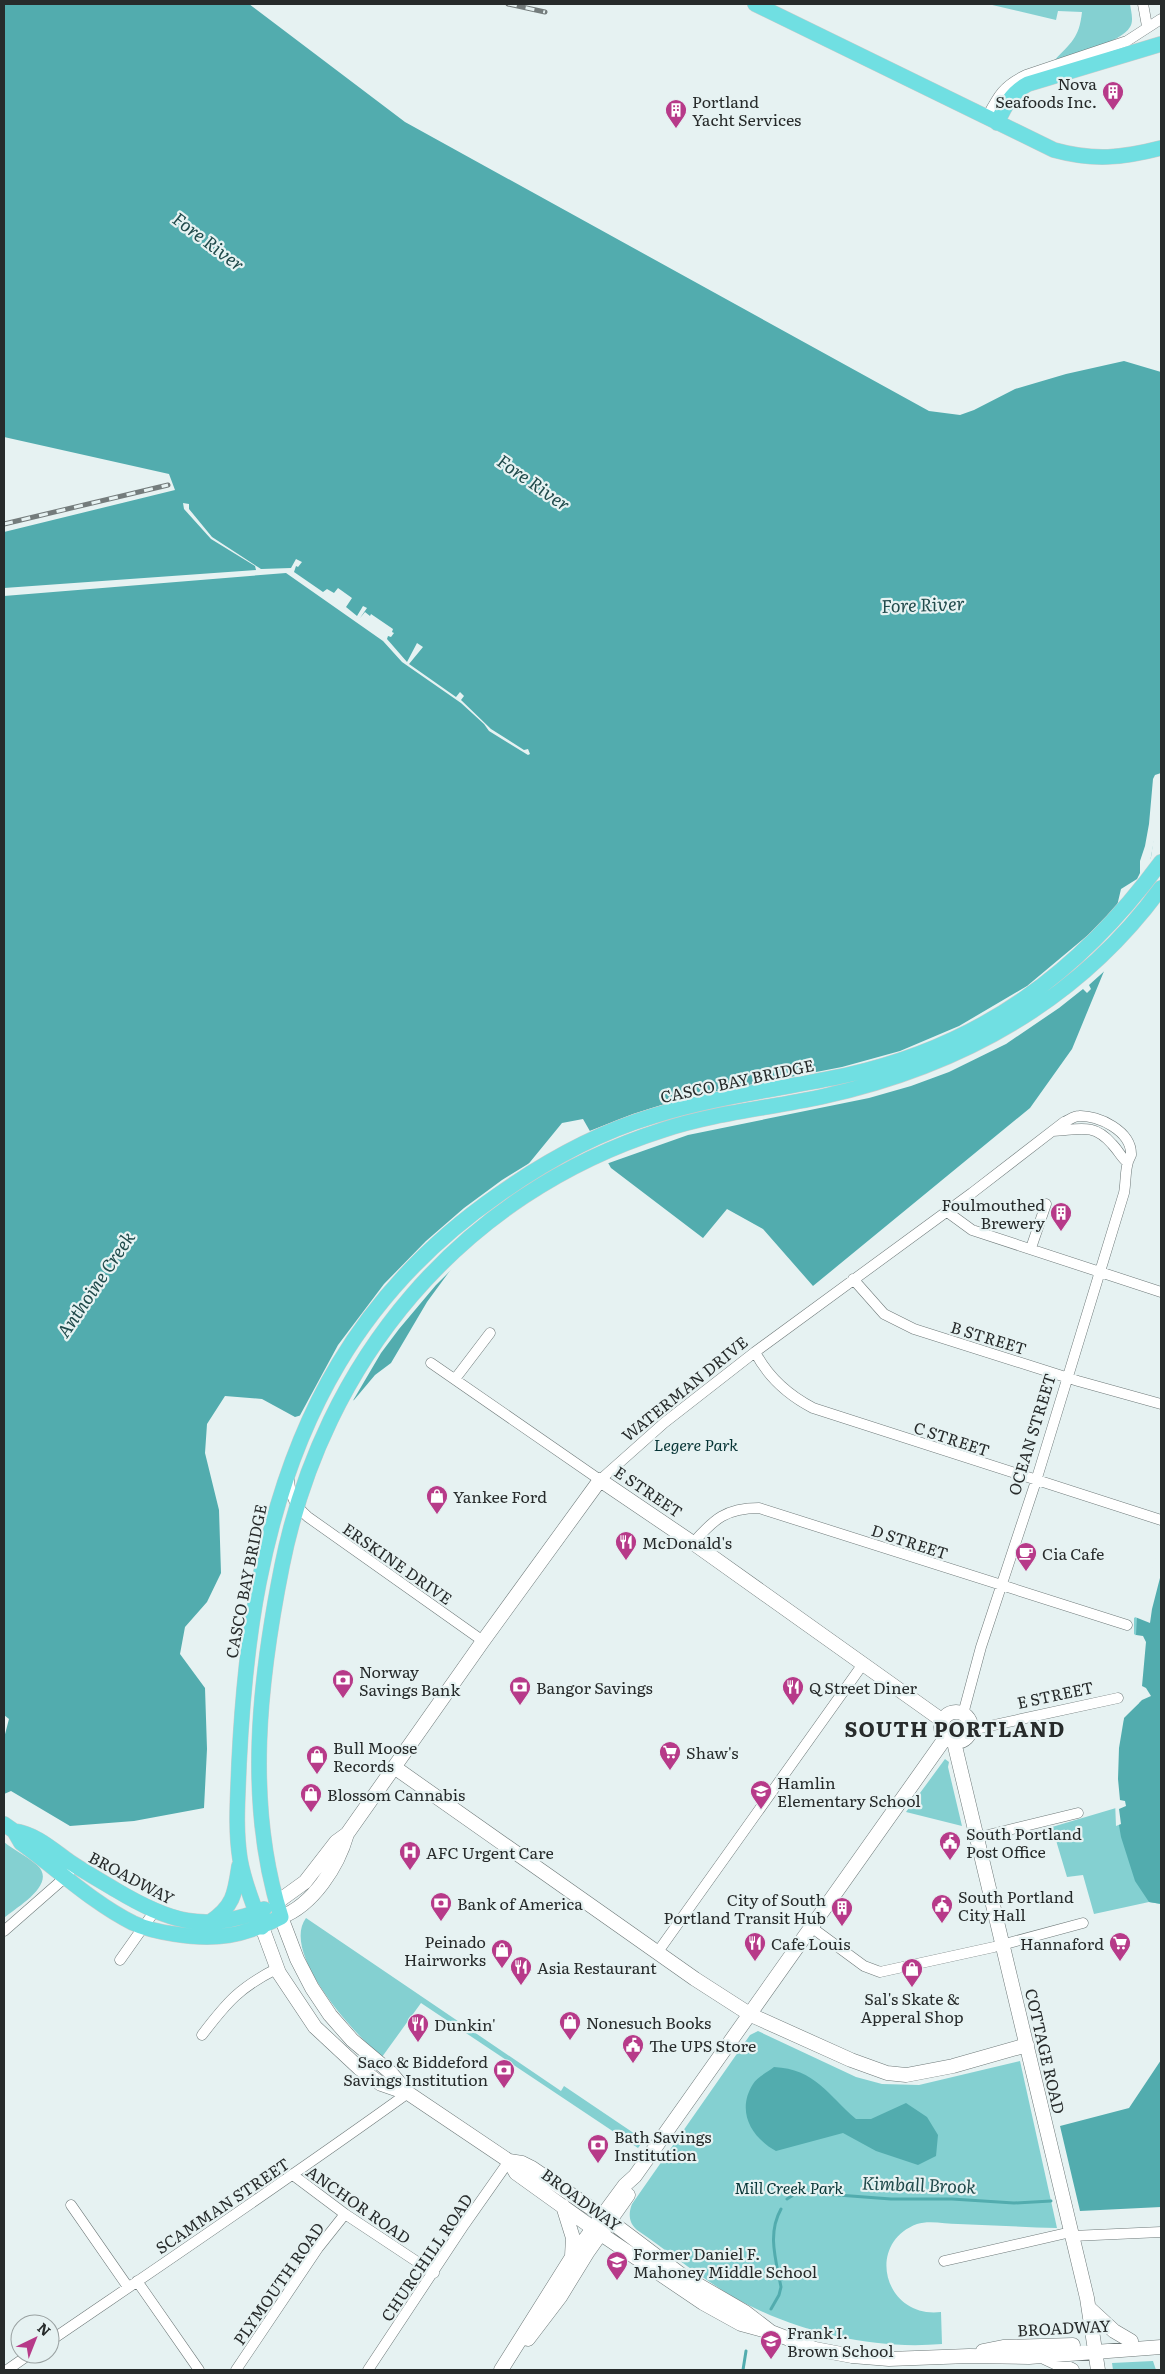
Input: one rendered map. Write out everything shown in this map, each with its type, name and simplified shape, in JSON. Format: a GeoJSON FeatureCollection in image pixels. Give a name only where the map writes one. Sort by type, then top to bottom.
{"type":"FeatureCollection","features":[{"type":"Feature","properties":{"kind":"main road"},"geometry":{"type":"LineString","coordinates":[[755,4],[1054,150],[1094,158],[1129,156],[1161,148]]}},
{"type":"Feature","properties":{"kind":"main road"},"geometry":{"type":"LineString","coordinates":[[992,120],[1016,90],[1028,84],[1161,44]]}},
{"type":"Feature","properties":{"kind":"main road","name":"CASCO BAY BRIDGE"},"geometry":{"type":"LineString","coordinates":[[256,1912],[240,1859],[236,1799],[246,1662],[263,1563],[289,1468],[325,1386],[369,1315],[399,1279],[431,1247],[466,1217],[560,1154],[600,1136],[650,1116],[690,1105],[833,1078],[881,1066],[919,1054],[958,1037],[1025,998],[1071,964],[1123,911],[1161,862]]}},
{"type":"Feature","properties":{"kind":"main road","name":"CASCO BAY BRIDGE"},"geometry":{"type":"LineString","coordinates":[[279,1910],[267,1864],[263,1835],[260,1778],[261,1720],[266,1664],[276,1599],[297,1508],[307,1476],[326,1429],[354,1376],[379,1337],[407,1300],[464,1242],[519,1200],[557,1176],[637,1138],[698,1120],[857,1088],[937,1062],[1015,1023],[1052,999],[1088,970],[1121,938],[1161,888]]}},
{"type":"Feature","properties":{"kind":"main road","name":"BROADWAY"},"geometry":{"type":"LineString","coordinates":[[9,1828],[21,1842],[72,1872],[154,1912],[190,1922],[238,1919],[256,1912],[262,1927],[239,1934],[200,1938],[143,1927],[106,1906],[72,1872]]}},
{"type":"Feature","properties":{"kind":"main road"},"geometry":{"type":"LineString","coordinates":[[210,1922],[222,1914],[233,1900],[240,1859]]}},
{"type":"Feature","properties":{"kind":"main road","name":"WATERMAN DRIVE"},"geometry":{"type":"LineString","coordinates":[[256,1912],[279,1910]]}},
{"type":"Feature","properties":{"kind":"main road","name":"WATERMAN DRIVE"},"geometry":{"type":"LineString","coordinates":[[262,1927],[279,1910]]}},
{"type":"Feature","properties":{"kind":"street"},"geometry":{"type":"LineString","coordinates":[[1143,4],[1147,26]]}},
{"type":"Feature","properties":{"kind":"street"},"geometry":{"type":"LineString","coordinates":[[992,120],[1001,92],[1013,82],[1026,75],[1127,41],[1147,26],[1161,19]]}},
{"type":"Feature","properties":{"kind":"street","name":"WATERMAN DRIVE"},"geometry":{"type":"LineString","coordinates":[[279,1910],[298,1909],[321,1883],[343,1849],[347,1834],[483,1641],[600,1480],[664,1423],[755,1352],[1053,1131],[1076,1128],[1099,1132],[1106,1137],[1127,1162]]}},
{"type":"Feature","properties":{"kind":"street","name":"OCEAN STREET"},"geometry":{"type":"LineString","coordinates":[[962,1714],[1101,1272],[1124,1193],[1127,1162]]}},
{"type":"Feature","properties":{"kind":"street"},"geometry":{"type":"LineString","coordinates":[[1031,1248],[1046,1204]]}},
{"type":"Feature","properties":{"kind":"street"},"geometry":{"type":"LineString","coordinates":[[946,1211],[965,1227],[1161,1292]]}},
{"type":"Feature","properties":{"kind":"street","name":"B STREET"},"geometry":{"type":"LineString","coordinates":[[853,1279],[878,1308],[898,1322],[1067,1377],[1161,1404]]}},
{"type":"Feature","properties":{"kind":"street"},"geometry":{"type":"LineString","coordinates":[[455,1380],[490,1333]]}},
{"type":"Feature","properties":{"kind":"street","name":"C STREET"},"geometry":{"type":"LineString","coordinates":[[755,1352],[762,1365],[784,1390],[813,1408],[1161,1520]]}},
{"type":"Feature","properties":{"kind":"street","name":"E STREET"},"geometry":{"type":"LineString","coordinates":[[431,1363],[693,1543],[943,1721]]}},
{"type":"Feature","properties":{"kind":"street"},"geometry":{"type":"LineString","coordinates":[[289,1468],[290,1490],[297,1508]]}},
{"type":"Feature","properties":{"kind":"street","name":"ERSKINE DRIVE"},"geometry":{"type":"LineString","coordinates":[[297,1508],[483,1641]]}},
{"type":"Feature","properties":{"kind":"street","name":"D STREET"},"geometry":{"type":"LineString","coordinates":[[693,1543],[719,1517],[739,1508],[759,1508],[1127,1625]]}},
{"type":"Feature","properties":{"kind":"street"},"geometry":{"type":"LineString","coordinates":[[657,1953],[863,1664]]}},
{"type":"Feature","properties":{"kind":"street","name":"E STREET"},"geometry":{"type":"LineString","coordinates":[[971,1730],[1118,1698]]}},
{"type":"Feature","properties":{"kind":"street"},"geometry":{"type":"LineString","coordinates":[[501,2370],[572,2257],[633,2189],[635,2176],[751,2015],[811,1927],[950,1739],[966,1738],[971,1730],[969,1720],[962,1714],[953,1713],[943,1721],[942,1730],[950,1739]]}},
{"type":"Feature","properties":{"kind":"street","name":"COTTAGE ROAD"},"geometry":{"type":"LineString","coordinates":[[950,1739],[1003,1945],[1089,2308],[1098,2370]]}},
{"type":"Feature","properties":{"kind":"street"},"geometry":{"type":"LineString","coordinates":[[394,1767],[657,1953],[751,2015],[851,2060],[887,2073],[912,2074],[953,2066],[1027,2045]]}},
{"type":"Feature","properties":{"kind":"street"},"geometry":{"type":"LineString","coordinates":[[976,1838],[1078,1813]]}},
{"type":"Feature","properties":{"kind":"street"},"geometry":{"type":"LineString","coordinates":[[4,1931],[72,1872]]}},
{"type":"Feature","properties":{"kind":"street","name":"BROADWAY"},"geometry":{"type":"LineString","coordinates":[[279,1910],[297,1959],[312,1988],[330,2015],[352,2040],[390,2072],[408,2093],[509,2161],[522,2163],[532,2168],[606,2218],[683,2276],[746,2312],[770,2332]]}},
{"type":"Feature","properties":{"kind":"street"},"geometry":{"type":"LineString","coordinates":[[120,1960],[154,1912]]}},
{"type":"Feature","properties":{"kind":"street"},"geometry":{"type":"LineString","coordinates":[[811,1927],[864,1966],[880,1972],[1003,1945],[1083,1923]]}},
{"type":"Feature","properties":{"kind":"street","name":"BROADWAY"},"geometry":{"type":"LineString","coordinates":[[262,1927],[278,1968],[296,2000],[326,2040],[381,2084],[408,2093]]}},
{"type":"Feature","properties":{"kind":"street"},"geometry":{"type":"LineString","coordinates":[[202,2035],[224,2005],[246,1985],[278,1968]]}},
{"type":"Feature","properties":{"kind":"street","name":"SCAMMAN STREET"},"geometry":{"type":"LineString","coordinates":[[60,2334],[293,2175],[408,2093]]}},
{"type":"Feature","properties":{"kind":"street","name":"BROADWAY"},"geometry":{"type":"LineString","coordinates":[[509,2161],[516,2174],[703,2303],[741,2324],[770,2332],[815,2349],[852,2356],[889,2359],[969,2356],[1000,2358],[1041,2356],[1131,2341],[1161,2342]]}},
{"type":"Feature","properties":{"kind":"street","name":"CHURCHILL ROAD"},"geometry":{"type":"LineString","coordinates":[[368,2370],[464,2225],[509,2161]]}},
{"type":"Feature","properties":{"kind":"street","name":"ANCHOR ROAD"},"geometry":{"type":"LineString","coordinates":[[293,2175],[345,2214],[434,2273]]}},
{"type":"Feature","properties":{"kind":"street"},"geometry":{"type":"LineString","coordinates":[[71,2205],[199,2370]]}},
{"type":"Feature","properties":{"kind":"street"},"geometry":{"type":"LineString","coordinates":[[563,2206],[573,2238],[572,2257]]}},
{"type":"Feature","properties":{"kind":"street","name":"PLYMOUTH ROAD"},"geometry":{"type":"LineString","coordinates":[[236,2370],[318,2248],[345,2214]]}},
{"type":"Feature","properties":{"kind":"street"},"geometry":{"type":"LineString","coordinates":[[514,2351],[534,2334],[596,2231]]}},
{"type":"Feature","properties":{"kind":"street"},"geometry":{"type":"LineString","coordinates":[[944,2260],[1071,2234],[1161,2232]]}},
{"type":"Feature","properties":{"kind":"street"},"geometry":{"type":"LineString","coordinates":[[1089,2308],[1114,2331],[1131,2341]]}},
{"type":"Feature","properties":{"kind":"street","name":"BROADWAY"},"geometry":{"type":"LineString","coordinates":[[969,2356],[1003,2347],[1161,2347]]}},
{"type":"Feature","properties":{"kind":"street"},"geometry":{"type":"LineString","coordinates":[[1041,2356],[1072,2370]]}},
{"type":"Feature","properties":{"kind":"green space"},"geometry":{"type":"Polygon","coordinates":[[[988,4],[1130,4],[1132,22],[1125,33],[1117,38],[1095,48],[1054,61],[1073,40],[1079,28],[1082,12],[1058,11],[1056,20],[988,4]]]}},
{"type":"Feature","properties":{"kind":"green space"},"geometry":{"type":"Polygon","coordinates":[[[1148,1590],[1161,1904],[1149,1902],[1094,1914],[1083,1875],[1067,1877],[1052,1827],[1116,1808],[1139,1703],[1145,1642],[1134,1634],[1134,1618],[1137,1616],[1148,1590]]]}},
{"type":"Feature","properties":{"kind":"green space"},"geometry":{"type":"Polygon","coordinates":[[[945,1759],[949,1762],[948,1767],[962,1826],[906,1812],[945,1759]]]}},
{"type":"Feature","properties":{"kind":"green space"},"geometry":{"type":"Polygon","coordinates":[[[4,1842],[37,1865],[42,1872],[43,1880],[26,1901],[4,1918],[4,1842]]]}},
{"type":"Feature","properties":{"kind":"green space"},"geometry":{"type":"Polygon","coordinates":[[[306,1918],[561,2091],[564,2086],[644,2140],[638,2148],[421,2003],[382,2057],[339,2013],[312,1972],[303,1951],[301,1933],[306,1918]]]}},
{"type":"Feature","properties":{"kind":"green space","name":"Mill Creek Park"},"geometry":{"type":"Polygon","coordinates":[[[758,2031],[856,2077],[882,2084],[919,2085],[1020,2061],[1057,2228],[927,2222],[917,2224],[901,2234],[891,2247],[887,2262],[888,2278],[895,2293],[906,2304],[922,2311],[941,2312],[942,2344],[889,2344],[862,2341],[835,2336],[783,2320],[759,2310],[722,2290],[637,2230],[632,2224],[630,2211],[632,2204],[750,2035],[758,2031]]]}},
{"type":"Feature","properties":{"kind":"green space"},"geometry":{"type":"Polygon","coordinates":[[[1153,2361],[1156,2370],[1113,2370],[1112,2363],[1153,2361]]]}},
{"type":"Feature","properties":{"kind":"water"},"geometry":{"type":"Polygon","coordinates":[[[4,4],[249,4],[405,122],[929,411],[960,415],[1015,389],[1066,374],[1124,361],[1161,372],[1161,787],[1151,857],[1072,1049],[1030,1108],[813,1286],[763,1229],[727,1209],[703,1238],[611,1168],[583,1119],[562,1123],[526,1167],[427,1302],[391,1363],[375,1375],[354,1400],[295,1417],[262,1399],[225,1396],[207,1424],[205,1453],[219,1510],[221,1573],[207,1602],[185,1627],[180,1654],[205,1688],[207,1749],[204,1808],[134,1821],[70,1826],[11,1791],[4,1794],[4,1738],[9,1719],[4,1715],[4,532],[175,490],[169,474],[4,437],[4,4]]]}},
{"type":"Feature","properties":{"kind":"water"},"geometry":{"type":"Polygon","coordinates":[[[1161,1552],[1161,1904],[1149,1902],[1135,1881],[1121,1837],[1116,1808],[1118,1741],[1124,1717],[1139,1703],[1144,1640],[1136,1635],[1137,1617],[1161,1552]]]}},
{"type":"Feature","properties":{"kind":"water"},"geometry":{"type":"Polygon","coordinates":[[[1161,2060],[1161,2207],[1080,2211],[1060,2126],[1129,2108],[1161,2060]]]}},
{"type":"Feature","properties":{"kind":"water"},"geometry":{"type":"Polygon","coordinates":[[[774,2067],[788,2069],[811,2078],[856,2119],[871,2119],[906,2103],[927,2117],[938,2135],[936,2156],[918,2165],[876,2151],[843,2133],[776,2151],[753,2131],[746,2113],[748,2094],[753,2084],[774,2067]]]}},
{"type":"Feature","properties":{"kind":"pier"},"geometry":{"type":"Polygon","coordinates":[[[183,503],[189,504],[189,509],[212,537],[261,569],[291,568],[296,559],[302,562],[298,567],[296,566],[294,572],[323,592],[327,589],[334,593],[338,588],[352,598],[346,607],[357,616],[363,606],[367,608],[360,618],[365,612],[370,616],[371,614],[393,629],[392,632],[394,633],[391,637],[388,636],[387,639],[407,662],[417,643],[423,647],[409,664],[456,697],[460,692],[464,696],[461,700],[491,729],[524,750],[528,749],[530,754],[528,755],[489,731],[461,703],[402,662],[383,641],[286,573],[4,596],[4,588],[256,570],[255,566],[211,539],[184,509],[183,503]]]}},
{"type":"Feature","properties":{"kind":"pier"},"geometry":{"type":"Polygon","coordinates":[[[1161,773],[1161,803],[1150,862],[1152,859],[1109,967],[1089,985],[1091,989],[1087,993],[1083,989],[1059,1008],[1006,1044],[949,1072],[911,1086],[869,1098],[688,1135],[606,1164],[587,1132],[633,1114],[687,1097],[842,1067],[900,1051],[959,1026],[1027,986],[1088,935],[1117,906],[1121,889],[1137,879],[1140,873],[1140,861],[1149,824],[1153,779],[1155,775],[1161,773]]]}},
{"type":"Feature","properties":{"kind":"pier"},"geometry":{"type":"Polygon","coordinates":[[[536,1159],[458,1263],[436,1285],[399,1329],[381,1353],[351,1404],[298,1419],[338,1345],[384,1284],[426,1241],[464,1208],[502,1180],[536,1159]]]}},
{"type":"Feature","properties":{"kind":"pier"},"geometry":{"type":"Polygon","coordinates":[[[1161,1550],[1161,1574],[1150,1623],[1135,1617],[1157,1554],[1161,1550]]]}},
{"type":"Feature","properties":{"kind":"pier"},"geometry":{"type":"Polygon","coordinates":[[[1136,1635],[1143,1636],[1146,1642],[1142,1686],[1146,1688],[1151,1696],[1142,1700],[1124,1718],[1119,1748],[1118,1779],[1120,1800],[1125,1801],[1126,1806],[1119,1809],[1121,1824],[1116,1826],[1114,1775],[1116,1740],[1122,1715],[1137,1702],[1143,1643],[1136,1635]]]}},
{"type":"Feature","properties":{"kind":"waterway","name":"Kimball Brook"},"geometry":{"type":"LineString","coordinates":[[787,2199],[798,2192],[891,2199],[952,2199],[1014,2203],[1051,2201]]}},
{"type":"Feature","properties":{"kind":"waterway","name":"Kimball Brook"},"geometry":{"type":"LineString","coordinates":[[771,2309],[781,2287],[774,2247],[774,2228],[781,2209]]}},
{"type":"Feature","properties":{"kind":"waterway","name":"Kimball Brook"},"geometry":{"type":"LineString","coordinates":[[743,2370],[746,2351]]}},
{"type":"Feature","properties":{"kind":"railway"},"geometry":{"type":"LineString","coordinates":[[508,4],[545,12]]}},
{"type":"Feature","properties":{"kind":"railway"},"geometry":{"type":"LineString","coordinates":[[4,524],[168,485]]}},
{"type":"Feature","properties":{"kind":"place","name":"Nova Seafoods Inc."},"geometry":{"type":"Point","coordinates":[1113,111]}},
{"type":"Feature","properties":{"kind":"place","name":"Portland Yacht Services"},"geometry":{"type":"Point","coordinates":[676,129]}},
{"type":"Feature","properties":{"kind":"place","name":"Foulmouthed Brewery"},"geometry":{"type":"Point","coordinates":[1061,1232]}},
{"type":"Feature","properties":{"kind":"place","name":"Yankee Ford"},"geometry":{"type":"Point","coordinates":[437,1515]}},
{"type":"Feature","properties":{"kind":"place","name":"McDonald's"},"geometry":{"type":"Point","coordinates":[626,1561]}},
{"type":"Feature","properties":{"kind":"place","name":"Cia Cafe"},"geometry":{"type":"Point","coordinates":[1026,1572]}},
{"type":"Feature","properties":{"kind":"place","name":"Norway Savings Bank"},"geometry":{"type":"Point","coordinates":[343,1699]}},
{"type":"Feature","properties":{"kind":"place","name":"Bangor Savings"},"geometry":{"type":"Point","coordinates":[520,1706]}},
{"type":"Feature","properties":{"kind":"place","name":"Q Street Diner"},"geometry":{"type":"Point","coordinates":[793,1706]}},
{"type":"Feature","properties":{"kind":"place","name":"Shaw's"},"geometry":{"type":"Point","coordinates":[670,1771]}},
{"type":"Feature","properties":{"kind":"place","name":"Bull Moose Records"},"geometry":{"type":"Point","coordinates":[317,1775]}},
{"type":"Feature","properties":{"kind":"place","name":"Hamlin Elementary School"},"geometry":{"type":"Point","coordinates":[761,1810]}},
{"type":"Feature","properties":{"kind":"place","name":"Blossom Cannabis"},"geometry":{"type":"Point","coordinates":[311,1813]}},
{"type":"Feature","properties":{"kind":"place","name":"South Portland Post Office"},"geometry":{"type":"Point","coordinates":[950,1861]}},
{"type":"Feature","properties":{"kind":"place","name":"AFC Urgent Care"},"geometry":{"type":"Point","coordinates":[410,1871]}},
{"type":"Feature","properties":{"kind":"place","name":"Bank of America"},"geometry":{"type":"Point","coordinates":[441,1922]}},
{"type":"Feature","properties":{"kind":"place","name":"South Portland City Hall"},"geometry":{"type":"Point","coordinates":[942,1924]}},
{"type":"Feature","properties":{"kind":"place","name":"City of South Portland Transit Hub"},"geometry":{"type":"Point","coordinates":[842,1927]}},
{"type":"Feature","properties":{"kind":"place","name":"Cafe Louis"},"geometry":{"type":"Point","coordinates":[755,1962]}},
{"type":"Feature","properties":{"kind":"place","name":"Hannaford"},"geometry":{"type":"Point","coordinates":[1120,1962]}},
{"type":"Feature","properties":{"kind":"place","name":"Peinado Hairworks"},"geometry":{"type":"Point","coordinates":[502,1969]}},
{"type":"Feature","properties":{"kind":"place","name":"Asia Restaurant"},"geometry":{"type":"Point","coordinates":[521,1986]}},
{"type":"Feature","properties":{"kind":"place","name":"Sal's Skate & Apperal Shop"},"geometry":{"type":"Point","coordinates":[912,1988]}},
{"type":"Feature","properties":{"kind":"place","name":"Nonesuch Books"},"geometry":{"type":"Point","coordinates":[570,2041]}},
{"type":"Feature","properties":{"kind":"place","name":"Dunkin'"},"geometry":{"type":"Point","coordinates":[418,2043]}},
{"type":"Feature","properties":{"kind":"place","name":"The UPS Store"},"geometry":{"type":"Point","coordinates":[633,2064]}},
{"type":"Feature","properties":{"kind":"place","name":"Saco & Biddeford Savings Institution"},"geometry":{"type":"Point","coordinates":[504,2089]}},
{"type":"Feature","properties":{"kind":"place","name":"Bath Savings Institution"},"geometry":{"type":"Point","coordinates":[598,2164]}},
{"type":"Feature","properties":{"kind":"place","name":"Former Daniel F. Mahoney Middle School"},"geometry":{"type":"Point","coordinates":[617,2281]}},
{"type":"Feature","properties":{"kind":"place","name":"Frank I. Brown School"},"geometry":{"type":"Point","coordinates":[771,2360]}},
{"type":"Feature","properties":{"kind":"district","name":"SOUTH PORTLAND"},"geometry":{"type":"Point","coordinates":[955,1727]}},
{"type":"Feature","properties":{"kind":"water label","name":"Fore River"},"geometry":{"type":"Point","coordinates":[209,241]}},
{"type":"Feature","properties":{"kind":"water label","name":"Fore River"},"geometry":{"type":"Point","coordinates":[534,482]}},
{"type":"Feature","properties":{"kind":"water label","name":"Fore River"},"geometry":{"type":"Point","coordinates":[923,604]}},
{"type":"Feature","properties":{"kind":"water label","name":"Anthoine Creek"},"geometry":{"type":"Point","coordinates":[95,1284]}},
{"type":"Feature","properties":{"kind":"park label","name":"Legere Park"},"geometry":{"type":"Point","coordinates":[696,1444]}}]}
